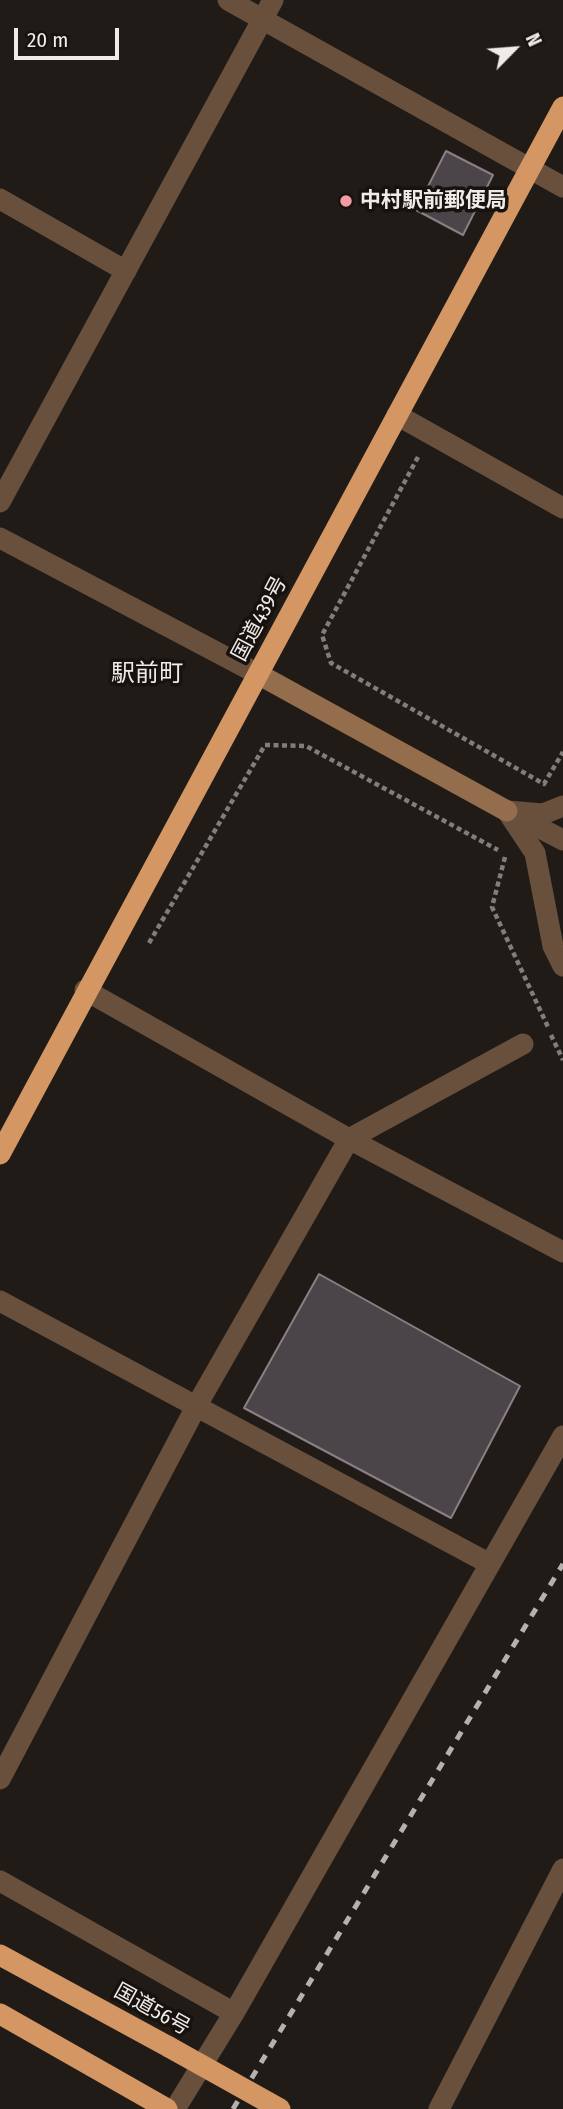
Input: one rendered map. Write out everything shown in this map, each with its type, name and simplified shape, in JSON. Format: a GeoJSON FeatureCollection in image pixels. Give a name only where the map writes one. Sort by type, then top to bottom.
{"type":"FeatureCollection","features":[{"type":"Feature","properties":{"kind":"highway","name":"国道439号"},"geometry":{"type":"LineString","coordinates":[[0,1154],[85,990],[563,107]]}},
{"type":"Feature","properties":{"kind":"highway","name":"国道56号"},"geometry":{"type":"LineString","coordinates":[[0,1955],[280,2109]]}},
{"type":"Feature","properties":{"kind":"highway"},"geometry":{"type":"LineString","coordinates":[[0,2014],[167,2109]]}},
{"type":"Feature","properties":{"kind":"street"},"geometry":{"type":"LineString","coordinates":[[228,0],[563,187]]}},
{"type":"Feature","properties":{"kind":"street"},"geometry":{"type":"LineString","coordinates":[[0,502],[273,0]]}},
{"type":"Feature","properties":{"kind":"street"},"geometry":{"type":"LineString","coordinates":[[0,199],[126,271]]}},
{"type":"Feature","properties":{"kind":"street"},"geometry":{"type":"LineString","coordinates":[[397,415],[563,508]]}},
{"type":"Feature","properties":{"kind":"street"},"geometry":{"type":"LineString","coordinates":[[0,538],[258,674],[563,840]]}},
{"type":"Feature","properties":{"kind":"street"},"geometry":{"type":"LineString","coordinates":[[507,811],[543,814],[563,806]]}},
{"type":"Feature","properties":{"kind":"street"},"geometry":{"type":"LineString","coordinates":[[507,811],[535,853],[553,946],[563,966]]}},
{"type":"Feature","properties":{"kind":"street"},"geometry":{"type":"LineString","coordinates":[[85,990],[349,1139],[563,1252]]}},
{"type":"Feature","properties":{"kind":"street"},"geometry":{"type":"LineString","coordinates":[[0,1779],[197,1405],[349,1139],[523,1044]]}},
{"type":"Feature","properties":{"kind":"street"},"geometry":{"type":"LineString","coordinates":[[0,1301],[490,1564]]}},
{"type":"Feature","properties":{"kind":"street"},"geometry":{"type":"LineString","coordinates":[[175,2109],[234,2012],[563,1436]]}},
{"type":"Feature","properties":{"kind":"street"},"geometry":{"type":"LineString","coordinates":[[439,2109],[563,1869]]}},
{"type":"Feature","properties":{"kind":"street"},"geometry":{"type":"LineString","coordinates":[[0,1881],[234,2012]]}},
{"type":"Feature","properties":{"kind":"path"},"geometry":{"type":"LineString","coordinates":[[420,454],[322,635],[331,663],[544,784],[563,752]]}},
{"type":"Feature","properties":{"kind":"path"},"geometry":{"type":"LineString","coordinates":[[148,944],[265,746],[306,746],[506,854],[492,907],[563,1060]]}},
{"type":"Feature","properties":{"kind":"building"},"geometry":{"type":"Polygon","coordinates":[[[446,151],[493,175],[463,235],[416,210],[446,151]]]}},
{"type":"Feature","properties":{"kind":"building"},"geometry":{"type":"Polygon","coordinates":[[[319,1274],[520,1386],[451,1518],[244,1408],[319,1274]]]}},
{"type":"Feature","properties":{"kind":"railway"},"geometry":{"type":"LineString","coordinates":[[233,2109],[563,1564]]}},
{"type":"Feature","properties":{"kind":"place","name":"中村駅前郵便局"},"geometry":{"type":"Point","coordinates":[346,201]}},
{"type":"Feature","properties":{"kind":"district","name":"駅前町"},"geometry":{"type":"Point","coordinates":[147,674]}}]}
